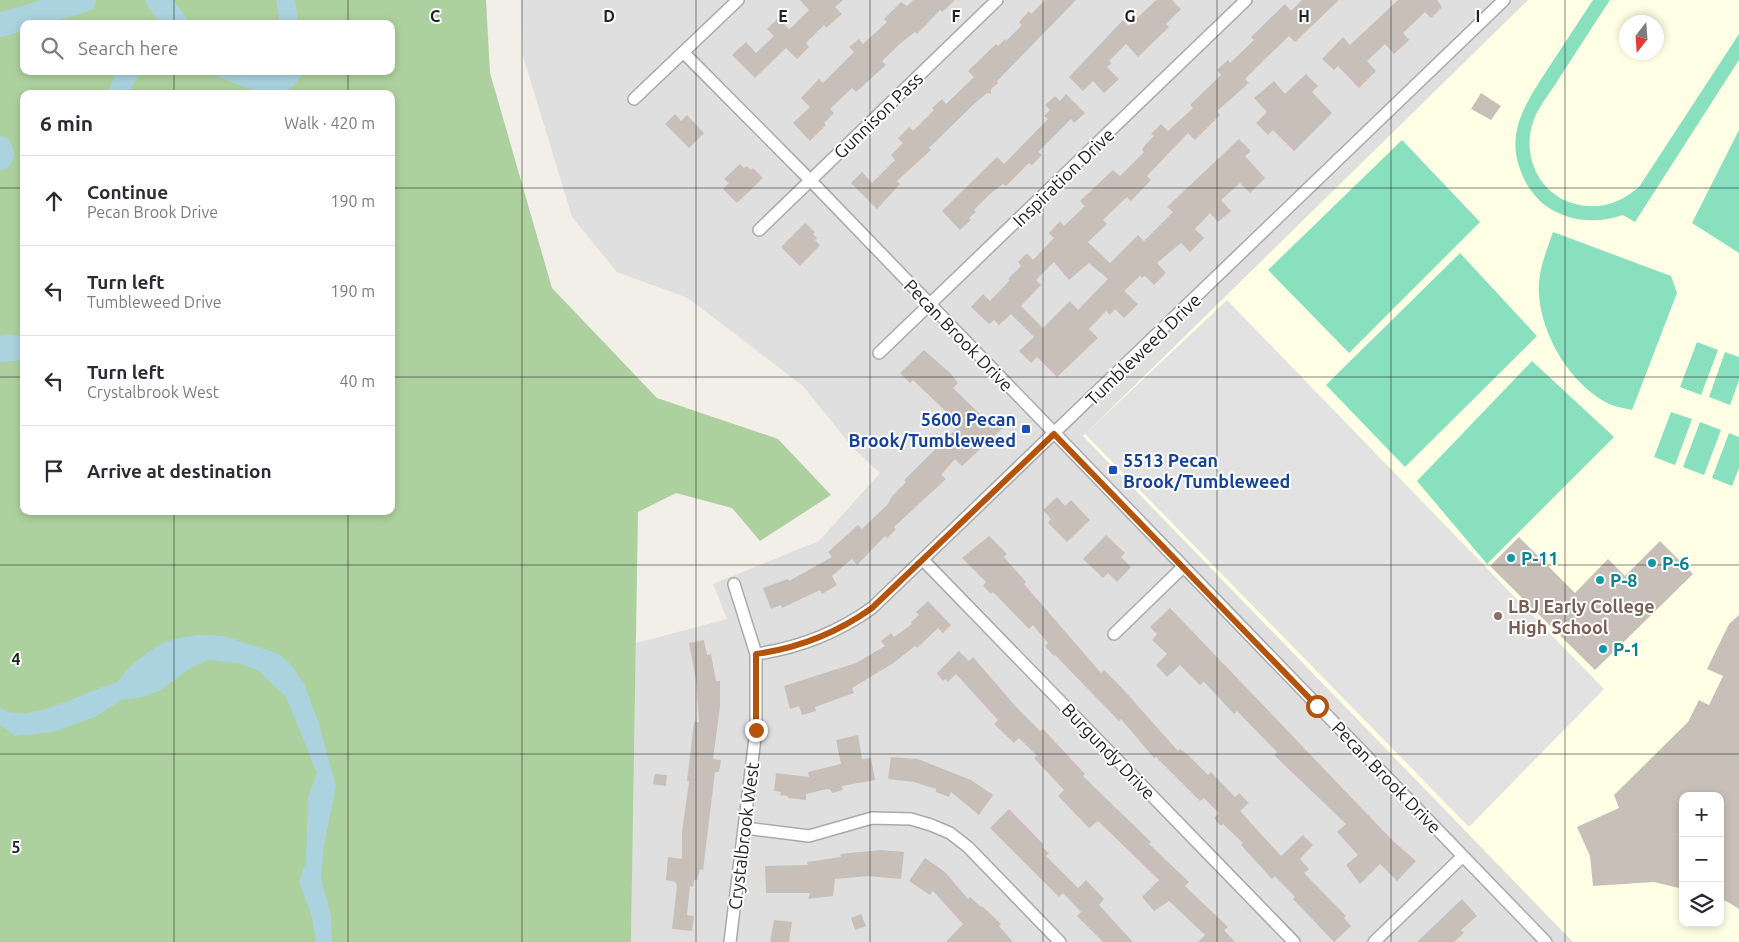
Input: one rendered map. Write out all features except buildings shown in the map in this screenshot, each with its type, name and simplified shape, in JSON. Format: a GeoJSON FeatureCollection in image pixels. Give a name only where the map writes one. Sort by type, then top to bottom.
{"type":"FeatureCollection","features":[{"type":"Feature","properties":{"kind":"street"},"geometry":{"type":"LineString","coordinates":[[634,99],[738,0]]}},
{"type":"Feature","properties":{"kind":"street","name":"Gunnison Pass"},"geometry":{"type":"LineString","coordinates":[[759,230],[997,0]]}},
{"type":"Feature","properties":{"kind":"street","name":"Inspiration Drive"},"geometry":{"type":"LineString","coordinates":[[879,353],[1246,0]]}},
{"type":"Feature","properties":{"kind":"street","name":"Tumbleweed Drive"},"geometry":{"type":"LineString","coordinates":[[756,654],[820,639],[872,608],[924,561],[1504,0]]}},
{"type":"Feature","properties":{"kind":"street","name":"Pecan Brook Drive"},"geometry":{"type":"LineString","coordinates":[[684,53],[1546,942]]}},
{"type":"Feature","properties":{"kind":"street","name":"Burgundy Drive"},"geometry":{"type":"LineString","coordinates":[[924,561],[1294,942]]}},
{"type":"Feature","properties":{"kind":"street"},"geometry":{"type":"LineString","coordinates":[[1114,634],[1183,567]]}},
{"type":"Feature","properties":{"kind":"street","name":"Crystalbrook West"},"geometry":{"type":"LineString","coordinates":[[730,942],[756,730],[756,654],[734,584]]}},
{"type":"Feature","properties":{"kind":"street"},"geometry":{"type":"LineString","coordinates":[[744,828],[803,836],[872,818],[911,819],[931,825],[950,833],[968,847],[1060,942]]}},
{"type":"Feature","properties":{"kind":"street"},"geometry":{"type":"LineString","coordinates":[[1374,942],[1463,856]]}},
{"type":"Feature","properties":{"kind":"shaded area"},"geometry":{"type":"Polygon","coordinates":[[[521,0],[1739,0],[1739,942],[631,942],[636,643],[727,619],[713,584],[819,541],[880,473],[853,448],[803,386],[688,298],[617,272],[572,217],[523,56],[521,0]]]}},
{"type":"Feature","properties":{"kind":"shaded area","name":"LBJ Early College High School"},"geometry":{"type":"Polygon","coordinates":[[[1528,0],[1739,0],[1739,942],[1573,942],[1083,436],[1528,0]]]}},
{"type":"Feature","properties":{"kind":"shaded area"},"geometry":{"type":"Polygon","coordinates":[[[1227,300],[1604,689],[1469,827],[1085,434],[1227,300]]]}},
{"type":"Feature","properties":{"kind":"green space"},"geometry":{"type":"Polygon","coordinates":[[[0,0],[486,0],[490,73],[552,288],[657,398],[778,439],[831,495],[760,541],[732,508],[676,493],[638,512],[631,942],[0,942],[0,0]]]}},
{"type":"Feature","properties":{"kind":"green space"},"geometry":{"type":"Polygon","coordinates":[[[1593,0],[1610,0],[1539,109],[1530,132],[1531,158],[1541,181],[1560,198],[1572,203],[1599,206],[1616,202],[1639,187],[1739,34],[1739,60],[1635,222],[1623,215],[1603,220],[1583,220],[1564,215],[1546,206],[1527,185],[1516,154],[1518,127],[1528,101],[1593,0]]]}},
{"type":"Feature","properties":{"kind":"green space"},"geometry":{"type":"Polygon","coordinates":[[[1739,130],[1739,253],[1692,223],[1739,130]]]}},
{"type":"Feature","properties":{"kind":"green space"},"geometry":{"type":"Polygon","coordinates":[[[1402,140],[1480,222],[1349,353],[1268,270],[1402,140]]]}},
{"type":"Feature","properties":{"kind":"green space"},"geometry":{"type":"Polygon","coordinates":[[[1553,232],[1671,276],[1677,293],[1632,410],[1609,404],[1595,396],[1571,372],[1552,343],[1541,311],[1539,279],[1553,232]]]}},
{"type":"Feature","properties":{"kind":"green space"},"geometry":{"type":"Polygon","coordinates":[[[1460,253],[1537,336],[1405,467],[1326,385],[1460,253]]]}},
{"type":"Feature","properties":{"kind":"green space"},"geometry":{"type":"Polygon","coordinates":[[[1697,342],[1718,350],[1701,395],[1680,387],[1697,342]]]}},
{"type":"Feature","properties":{"kind":"green space"},"geometry":{"type":"Polygon","coordinates":[[[1725,352],[1739,357],[1739,380],[1730,405],[1709,397],[1725,352]]]}},
{"type":"Feature","properties":{"kind":"green space"},"geometry":{"type":"Polygon","coordinates":[[[1532,361],[1614,437],[1487,564],[1417,481],[1532,361]]]}},
{"type":"Feature","properties":{"kind":"green space"},"geometry":{"type":"Polygon","coordinates":[[[1671,412],[1692,419],[1675,465],[1654,457],[1671,412]]]}},
{"type":"Feature","properties":{"kind":"green space"},"geometry":{"type":"Polygon","coordinates":[[[1700,422],[1721,430],[1704,475],[1683,467],[1700,422]]]}},
{"type":"Feature","properties":{"kind":"green space"},"geometry":{"type":"Polygon","coordinates":[[[1729,433],[1739,437],[1739,468],[1732,486],[1712,478],[1729,433]]]}},
{"type":"Feature","properties":{"kind":"water"},"geometry":{"type":"Polygon","coordinates":[[[276,0],[295,0],[298,20],[279,20],[276,0]]]}},
{"type":"Feature","properties":{"kind":"water"},"geometry":{"type":"Polygon","coordinates":[[[115,75],[139,75],[130,90],[109,90],[115,75]]]}},
{"type":"Feature","properties":{"kind":"water"},"geometry":{"type":"Polygon","coordinates":[[[214,75],[301,75],[296,84],[287,90],[255,90],[214,75]]]}},
{"type":"Feature","properties":{"kind":"water"},"geometry":{"type":"Polygon","coordinates":[[[10,334],[20,336],[20,360],[0,362],[0,337],[10,334]]]}},
{"type":"Feature","properties":{"kind":"water"},"geometry":{"type":"Polygon","coordinates":[[[197,635],[224,636],[279,654],[291,665],[304,684],[319,724],[336,786],[324,845],[321,879],[331,916],[332,942],[316,942],[312,916],[299,882],[306,862],[308,797],[317,773],[286,697],[259,671],[239,663],[208,660],[192,667],[159,691],[143,697],[121,700],[95,717],[53,732],[16,736],[0,725],[0,707],[11,712],[25,713],[58,705],[118,682],[128,669],[159,646],[174,639],[197,635]]]}},
{"type":"Feature","properties":{"kind":"waterway"},"geometry":{"type":"LineString","coordinates":[[0,25],[84,0]]}},
{"type":"Feature","properties":{"kind":"waterway"},"geometry":{"type":"LineString","coordinates":[[158,0],[173,20]]}},
{"type":"Feature","properties":{"kind":"waterway"},"geometry":{"type":"LineString","coordinates":[[0,148],[2,154],[0,158]]}},
{"type":"Feature","properties":{"kind":"place","name":"5600 Pecan Brook/Tumbleweed"},"geometry":{"type":"Point","coordinates":[1026,429]}},
{"type":"Feature","properties":{"kind":"place","name":"5513 Pecan Brook/Tumbleweed"},"geometry":{"type":"Point","coordinates":[1113,470]}},
{"type":"Feature","properties":{"kind":"place","name":"P-11"},"geometry":{"type":"Point","coordinates":[1511,558]}},
{"type":"Feature","properties":{"kind":"place","name":"P-6"},"geometry":{"type":"Point","coordinates":[1652,563]}},
{"type":"Feature","properties":{"kind":"place","name":"P-8"},"geometry":{"type":"Point","coordinates":[1600,580]}},
{"type":"Feature","properties":{"kind":"place","name":"LBJ Early College High School"},"geometry":{"type":"Point","coordinates":[1498,616]}},
{"type":"Feature","properties":{"kind":"place","name":"P-1"},"geometry":{"type":"Point","coordinates":[1603,649]}},
{"type":"Feature","properties":{"kind":"route"},"geometry":{"type":"LineString","coordinates":[[756,730],[756,654],[772,652],[820,639],[854,621],[872,608],[924,561],[1054,434],[1317,706]]}}]}
